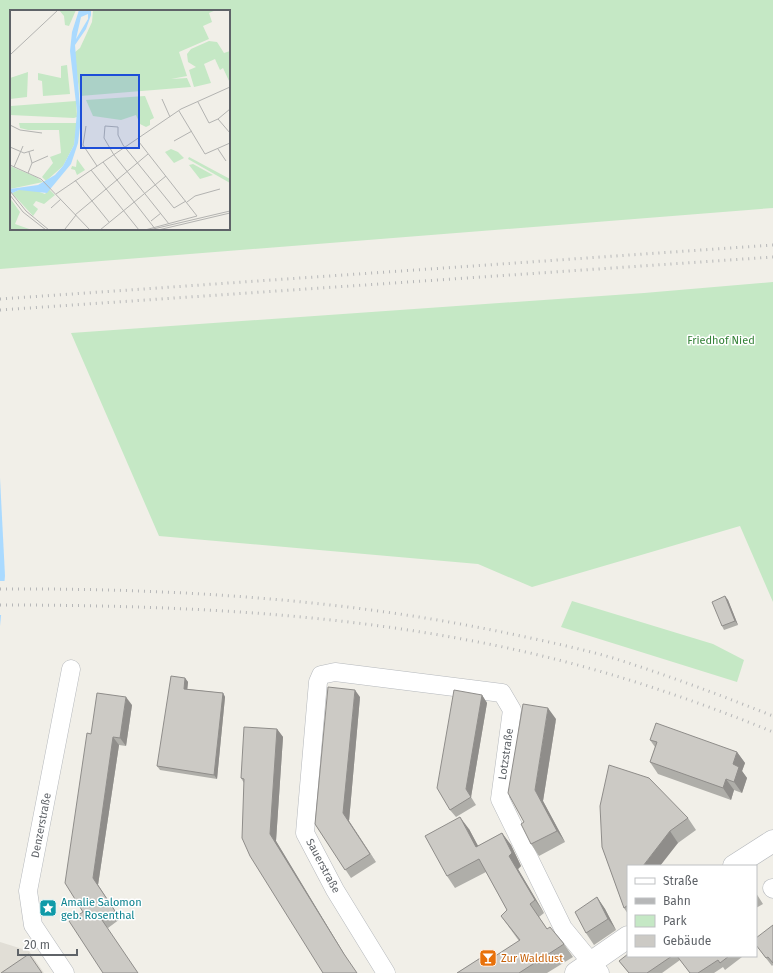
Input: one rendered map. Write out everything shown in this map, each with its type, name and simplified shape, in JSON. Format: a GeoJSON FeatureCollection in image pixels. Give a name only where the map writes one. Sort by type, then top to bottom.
{"type":"FeatureCollection","features":[{"type":"Feature","properties":{"kind":"street","name":"Denzerstraße"},"geometry":{"type":"LineString","coordinates":[[65,973],[33,925],[28,891],[71,669]]}},
{"type":"Feature","properties":{"kind":"street","name":"Lotzstraße"},"geometry":{"type":"LineString","coordinates":[[321,675],[336,672],[502,693],[512,710],[500,799],[564,928],[589,970]]}},
{"type":"Feature","properties":{"kind":"street","name":"Sauerstraße"},"geometry":{"type":"LineString","coordinates":[[321,675],[318,682],[306,833],[336,890],[386,973]]}},
{"type":"Feature","properties":{"kind":"street"},"geometry":{"type":"LineString","coordinates":[[736,865],[773,841]]}},
{"type":"Feature","properties":{"kind":"street"},"geometry":{"type":"LineString","coordinates":[[589,970],[627,938]]}},
{"type":"Feature","properties":{"kind":"shaded area"},"geometry":{"type":"Polygon","coordinates":[[[0,942],[29,951],[44,973],[0,973],[0,942]]]}},
{"type":"Feature","properties":{"kind":"green space"},"geometry":{"type":"Polygon","coordinates":[[[0,0],[773,0],[773,208],[0,269],[0,0]]]}},
{"type":"Feature","properties":{"kind":"green space","name":"Friedhof Nied"},"geometry":{"type":"Polygon","coordinates":[[[773,282],[773,602],[740,526],[532,587],[478,564],[159,536],[71,333],[644,293],[773,282]]]}},
{"type":"Feature","properties":{"kind":"green space"},"geometry":{"type":"Polygon","coordinates":[[[572,601],[713,644],[744,660],[737,682],[561,627],[572,601]]]}},
{"type":"Feature","properties":{"kind":"water"},"geometry":{"type":"Polygon","coordinates":[[[0,478],[5,576],[0,626],[0,478]]]}},
{"type":"Feature","properties":{"kind":"pier"},"geometry":{"type":"Polygon","coordinates":[[[0,581],[7,581],[3,615],[0,615],[0,581]]]}},
{"type":"Feature","properties":{"kind":"building"},"geometry":{"type":"Polygon","coordinates":[[[725,596],[735,621],[722,626],[712,602],[725,596]]]}},
{"type":"Feature","properties":{"kind":"building"},"geometry":{"type":"Polygon","coordinates":[[[171,676],[185,678],[184,689],[223,693],[214,775],[157,766],[171,676]]]}},
{"type":"Feature","properties":{"kind":"building"},"geometry":{"type":"Polygon","coordinates":[[[328,687],[355,690],[343,813],[370,854],[345,870],[315,824],[328,687]]]}},
{"type":"Feature","properties":{"kind":"building"},"geometry":{"type":"Polygon","coordinates":[[[454,690],[482,695],[466,789],[471,797],[450,810],[437,788],[454,690]]]}},
{"type":"Feature","properties":{"kind":"building"},"geometry":{"type":"Polygon","coordinates":[[[97,693],[126,697],[120,738],[113,737],[93,878],[115,911],[102,920],[138,973],[103,973],[69,921],[83,912],[65,883],[87,733],[91,734],[97,693]]]}},
{"type":"Feature","properties":{"kind":"building"},"geometry":{"type":"Polygon","coordinates":[[[523,704],[548,708],[535,790],[557,831],[531,844],[521,824],[524,822],[508,793],[523,704]]]}},
{"type":"Feature","properties":{"kind":"building"},"geometry":{"type":"Polygon","coordinates":[[[656,723],[737,752],[733,764],[739,767],[734,782],[726,779],[723,788],[650,762],[657,742],[650,740],[656,723]]]}},
{"type":"Feature","properties":{"kind":"building"},"geometry":{"type":"Polygon","coordinates":[[[244,727],[277,729],[270,834],[357,973],[323,973],[250,856],[242,838],[244,779],[241,778],[244,727]]]}},
{"type":"Feature","properties":{"kind":"building"},"geometry":{"type":"Polygon","coordinates":[[[609,765],[649,778],[688,818],[670,831],[644,865],[627,865],[627,906],[624,908],[602,847],[600,806],[609,765]]]}},
{"type":"Feature","properties":{"kind":"building"},"geometry":{"type":"Polygon","coordinates":[[[460,817],[476,847],[502,833],[512,853],[509,856],[535,900],[530,904],[547,929],[550,927],[564,944],[519,973],[457,973],[482,957],[486,962],[520,940],[501,916],[507,910],[479,859],[447,876],[425,836],[460,817]]]}},
{"type":"Feature","properties":{"kind":"building"},"geometry":{"type":"Polygon","coordinates":[[[597,897],[608,919],[586,933],[575,912],[597,897]]]}},
{"type":"Feature","properties":{"kind":"building"},"geometry":{"type":"Polygon","coordinates":[[[773,925],[773,963],[768,957],[766,958],[757,946],[757,937],[773,925]]]}},
{"type":"Feature","properties":{"kind":"building"},"geometry":{"type":"Polygon","coordinates":[[[29,954],[42,973],[1,973],[29,954]]]}},
{"type":"Feature","properties":{"kind":"building"},"geometry":{"type":"Polygon","coordinates":[[[627,955],[627,957],[671,957],[647,973],[629,973],[619,961],[627,955]]]}},
{"type":"Feature","properties":{"kind":"building"},"geometry":{"type":"Polygon","coordinates":[[[678,957],[728,957],[720,963],[718,960],[698,973],[690,973],[678,957]]]}},
{"type":"Feature","properties":{"kind":"railway"},"geometry":{"type":"LineString","coordinates":[[0,299],[773,245]]}},
{"type":"Feature","properties":{"kind":"railway"},"geometry":{"type":"LineString","coordinates":[[0,310],[773,257]]}},
{"type":"Feature","properties":{"kind":"railway"},"geometry":{"type":"LineString","coordinates":[[0,589],[125,590],[250,597],[374,610],[435,620],[540,640],[613,658],[653,671],[773,716]]}},
{"type":"Feature","properties":{"kind":"railway"},"geometry":{"type":"LineString","coordinates":[[0,605],[174,608],[290,616],[347,622],[462,639],[542,656],[620,677],[697,703],[773,732]]}},
{"type":"Feature","properties":{"kind":"place","name":"Amalie Salomon geb. Rosenthal"},"geometry":{"type":"Point","coordinates":[48,908]}},
{"type":"Feature","properties":{"kind":"place","name":"Zur Waldlust"},"geometry":{"type":"Point","coordinates":[488,958]}}]}
